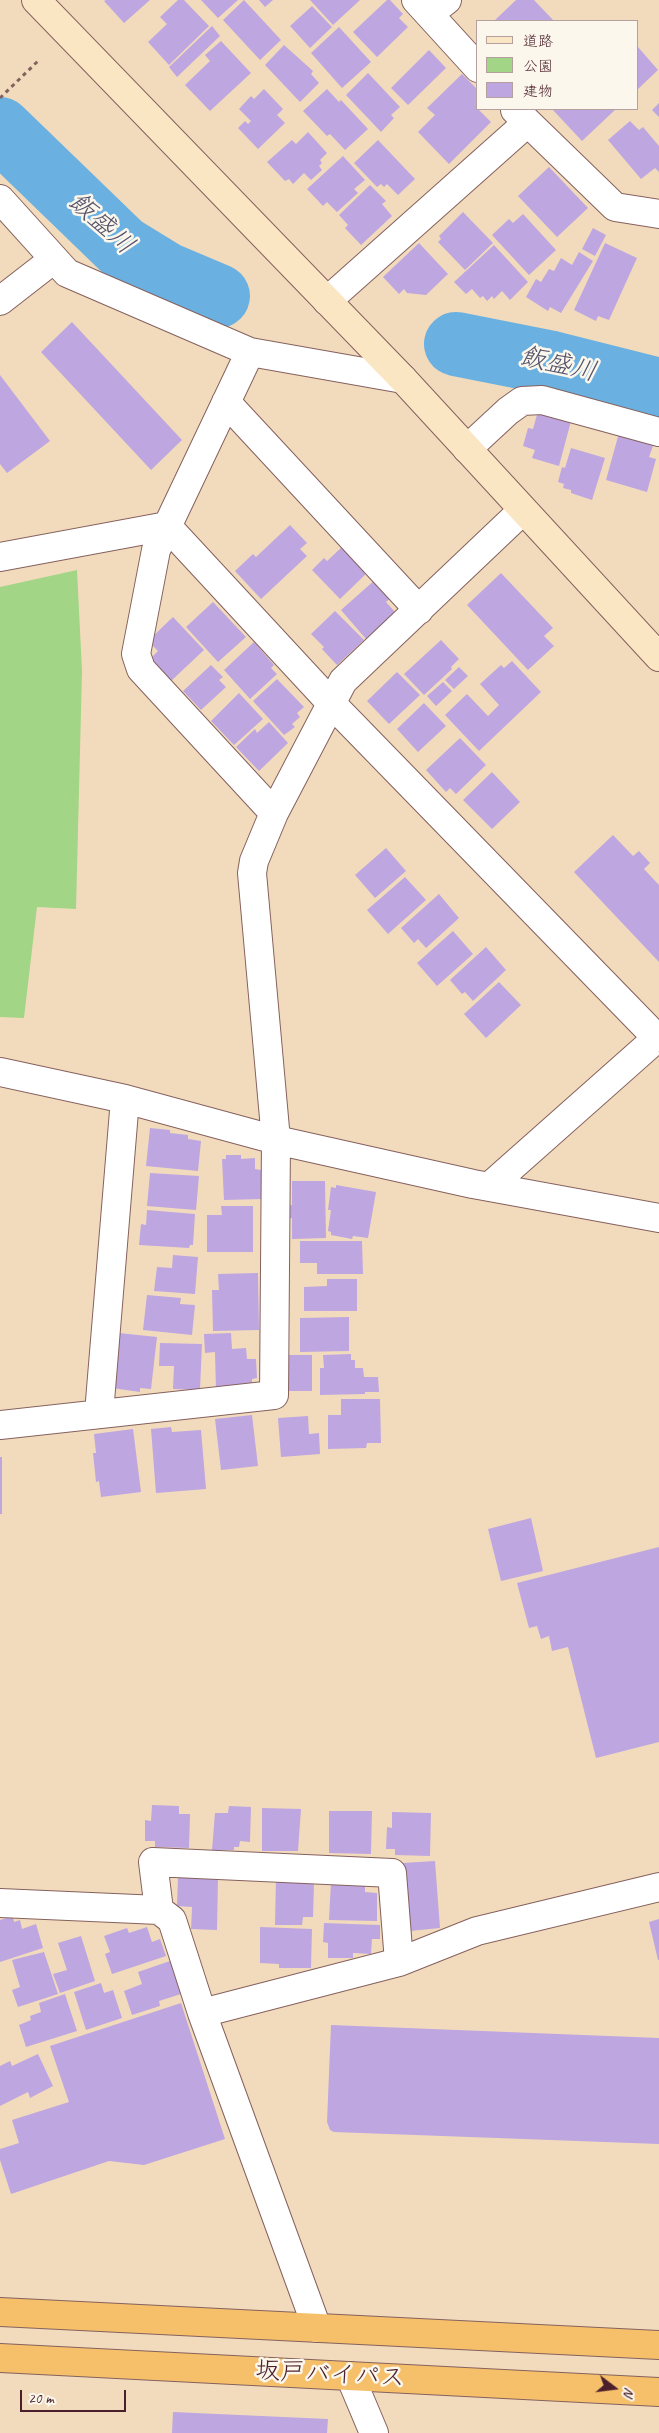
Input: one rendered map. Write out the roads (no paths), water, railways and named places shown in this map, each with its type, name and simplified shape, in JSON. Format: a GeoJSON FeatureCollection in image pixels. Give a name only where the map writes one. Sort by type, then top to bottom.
{"type":"FeatureCollection","features":[{"type":"Feature","properties":{"kind":"highway","name":"坂戸バイパス"},"geometry":{"type":"LineString","coordinates":[[0,2312],[659,2345]]}},
{"type":"Feature","properties":{"kind":"highway","name":"坂戸バイパス"},"geometry":{"type":"LineString","coordinates":[[0,2358],[659,2392]]}},
{"type":"Feature","properties":{"kind":"street"},"geometry":{"type":"LineString","coordinates":[[36,0],[403,380],[522,511],[657,651]]}},
{"type":"Feature","properties":{"kind":"street"},"geometry":{"type":"LineString","coordinates":[[431,5],[477,67]]}},
{"type":"Feature","properties":{"kind":"street"},"geometry":{"type":"LineString","coordinates":[[327,301],[521,116],[615,207],[659,214]]}},
{"type":"Feature","properties":{"kind":"street"},"geometry":{"type":"LineString","coordinates":[[0,200],[67,272],[250,352],[403,380]]}},
{"type":"Feature","properties":{"kind":"street"},"geometry":{"type":"LineString","coordinates":[[0,301],[54,259]]}},
{"type":"Feature","properties":{"kind":"street"},"geometry":{"type":"LineString","coordinates":[[250,352],[156,550],[136,654],[141,669],[274,814]]}},
{"type":"Feature","properties":{"kind":"street"},"geometry":{"type":"LineString","coordinates":[[466,449],[508,411],[522,401],[542,400],[659,432]]}},
{"type":"Feature","properties":{"kind":"street"},"geometry":{"type":"LineString","coordinates":[[226,402],[419,610]]}},
{"type":"Feature","properties":{"kind":"street"},"geometry":{"type":"LineString","coordinates":[[0,1424],[274,1395],[276,1140],[252,873],[254,861],[274,814],[343,681],[522,511]]}},
{"type":"Feature","properties":{"kind":"street"},"geometry":{"type":"LineString","coordinates":[[0,557],[167,526]]}},
{"type":"Feature","properties":{"kind":"street"},"geometry":{"type":"LineString","coordinates":[[167,526],[331,703],[658,1037],[488,1187]]}},
{"type":"Feature","properties":{"kind":"street"},"geometry":{"type":"LineString","coordinates":[[0,1072],[125,1099],[276,1140],[488,1187],[659,1218]]}},
{"type":"Feature","properties":{"kind":"street"},"geometry":{"type":"LineString","coordinates":[[99,1413],[125,1099]]}},
{"type":"Feature","properties":{"kind":"street"},"geometry":{"type":"LineString","coordinates":[[159,1910],[153,1862],[392,1873],[399,1962]]}},
{"type":"Feature","properties":{"kind":"street"},"geometry":{"type":"LineString","coordinates":[[202,2013],[399,1962],[477,1931],[659,1887]]}},
{"type":"Feature","properties":{"kind":"street"},"geometry":{"type":"LineString","coordinates":[[0,1903],[159,1910],[172,1920],[202,2013],[317,2328]]}},
{"type":"Feature","properties":{"kind":"street"},"geometry":{"type":"LineString","coordinates":[[350,2376],[374,2433]]}},
{"type":"Feature","properties":{"kind":"waterway","name":"飯盛川"},"geometry":{"type":"LineString","coordinates":[[0,129],[122,247],[166,274],[218,296]]}},
{"type":"Feature","properties":{"kind":"waterway","name":"飯盛川"},"geometry":{"type":"LineString","coordinates":[[456,344],[552,363],[659,390]]}}]}
